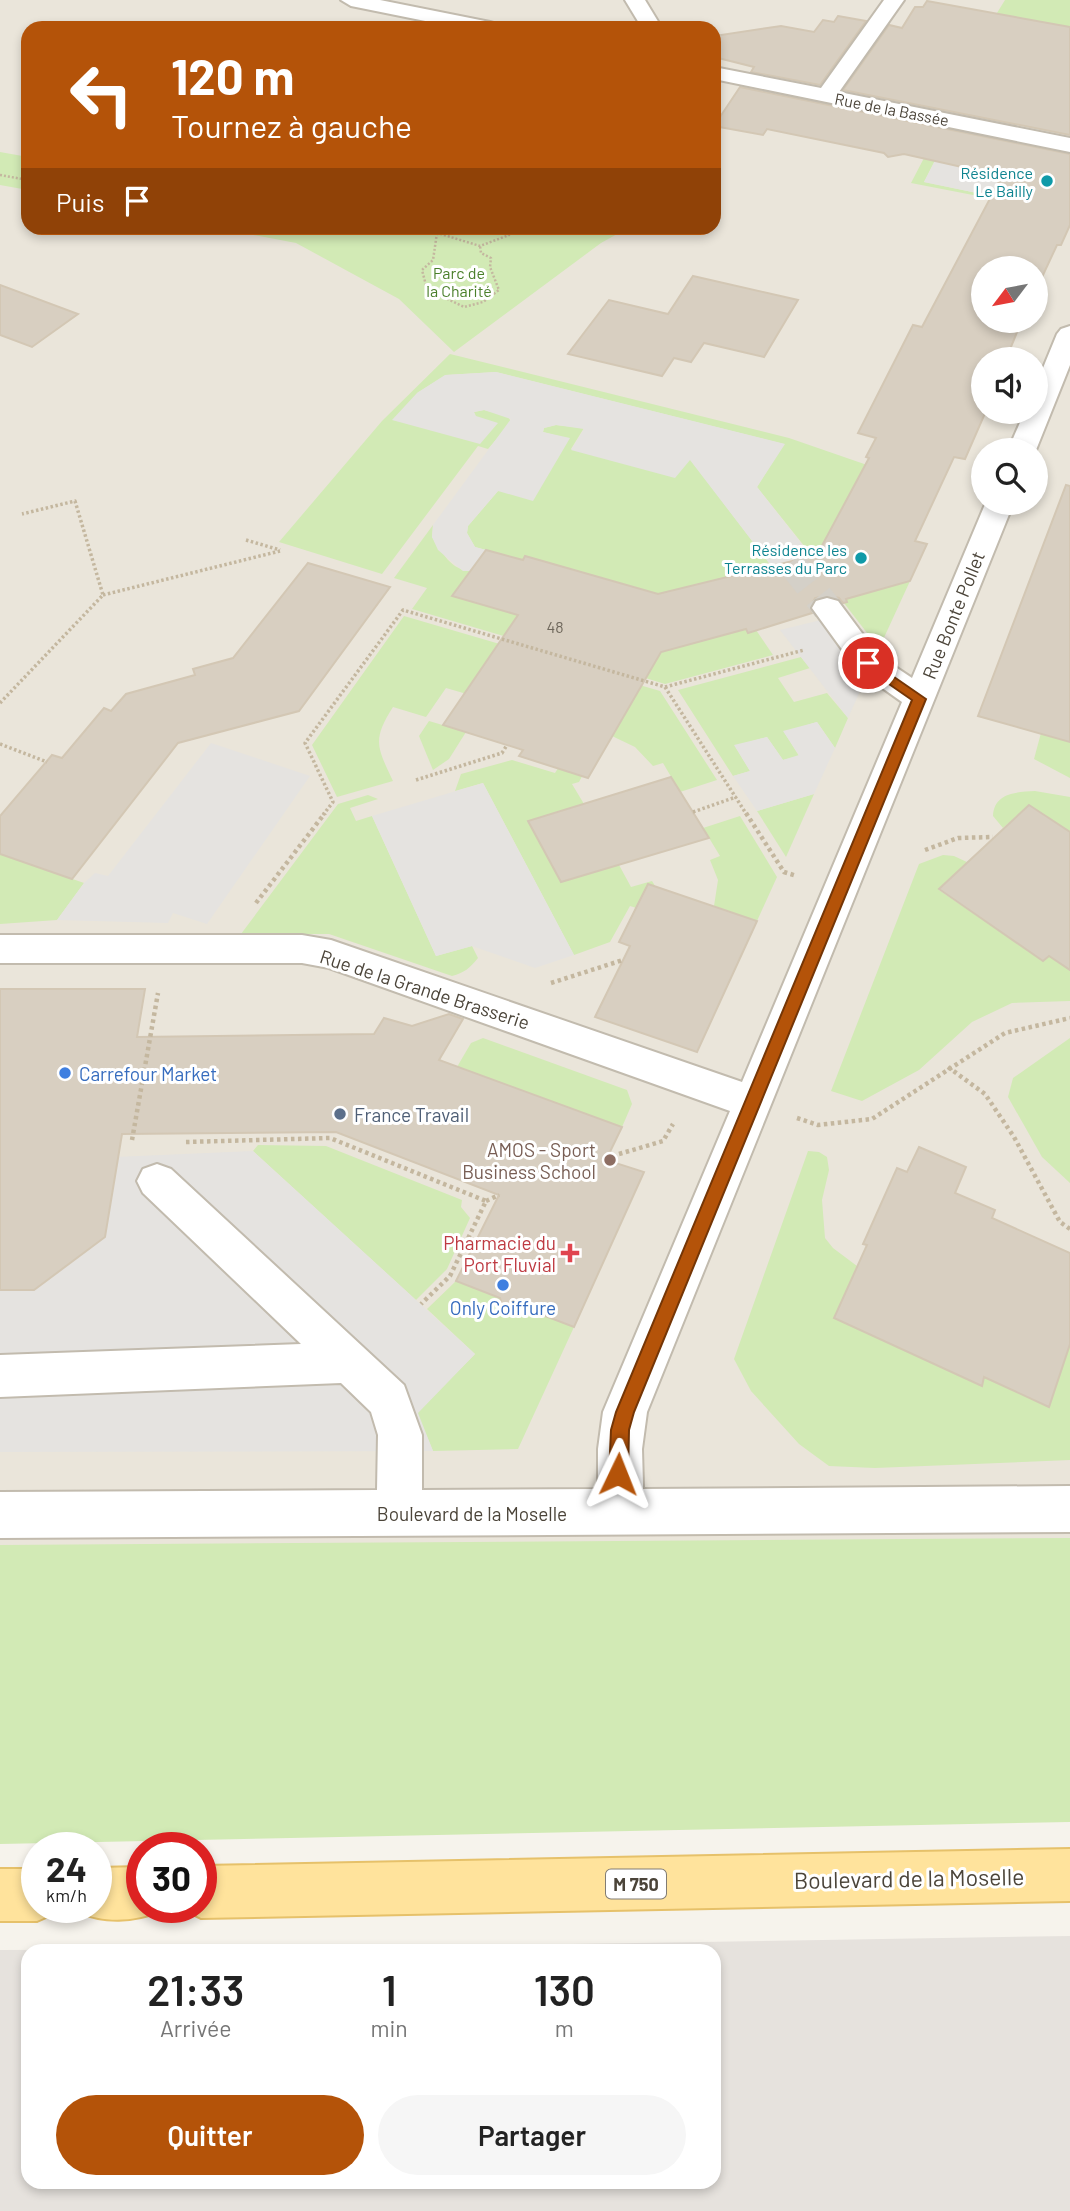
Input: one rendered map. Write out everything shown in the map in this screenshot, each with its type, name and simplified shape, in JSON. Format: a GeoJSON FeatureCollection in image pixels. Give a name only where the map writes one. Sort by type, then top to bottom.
{"type":"FeatureCollection","features":[{"type":"Feature","properties":{"kind":"main road","name":"Boulevard de la Moselle"},"geometry":{"type":"LineString","coordinates":[[217,1892],[1070,1875]]}},
{"type":"Feature","properties":{"kind":"main road"},"geometry":{"type":"LineString","coordinates":[[0,1895],[21,1895]]}},
{"type":"Feature","properties":{"kind":"street"},"geometry":{"type":"LineString","coordinates":[[351,0],[438,21]]}},
{"type":"Feature","properties":{"kind":"street"},"geometry":{"type":"LineString","coordinates":[[635,0],[648,21]]}},
{"type":"Feature","properties":{"kind":"street"},"geometry":{"type":"LineString","coordinates":[[826,96],[894,0]]}},
{"type":"Feature","properties":{"kind":"street","name":"Rue de la Bassée"},"geometry":{"type":"LineString","coordinates":[[721,74],[1070,145]]}},
{"type":"Feature","properties":{"kind":"street"},"geometry":{"type":"LineString","coordinates":[[1027,438],[1070,334]]}},
{"type":"Feature","properties":{"kind":"street","name":"Rue Bonte Pollet"},"geometry":{"type":"LineString","coordinates":[[623,1511],[618,1474],[625,1412],[842,891],[995,515]]}},
{"type":"Feature","properties":{"kind":"street"},"geometry":{"type":"LineString","coordinates":[[827,608],[868,663],[919,699]]}},
{"type":"Feature","properties":{"kind":"street","name":"Rue de la Grande Brasserie"},"geometry":{"type":"LineString","coordinates":[[0,949],[302,949],[331,954],[754,1103]]}},
{"type":"Feature","properties":{"kind":"street"},"geometry":{"type":"LineString","coordinates":[[157,1181],[389,1399],[400,1435],[399,1513]]}},
{"type":"Feature","properties":{"kind":"street"},"geometry":{"type":"LineString","coordinates":[[0,1376],[350,1362]]}},
{"type":"Feature","properties":{"kind":"street","name":"Boulevard de la Moselle"},"geometry":{"type":"LineString","coordinates":[[0,1515],[1070,1509]]}},
{"type":"Feature","properties":{"kind":"path"},"geometry":{"type":"LineString","coordinates":[[0,175],[21,179]]}},
{"type":"Feature","properties":{"kind":"path"},"geometry":{"type":"LineString","coordinates":[[437,235],[433,260],[422,270],[428,289],[464,307],[483,302],[499,289],[490,267],[491,258],[481,253],[480,246]]}},
{"type":"Feature","properties":{"kind":"path"},"geometry":{"type":"LineString","coordinates":[[444,235],[480,246],[509,235]]}},
{"type":"Feature","properties":{"kind":"path"},"geometry":{"type":"LineString","coordinates":[[22,514],[75,501],[103,595]]}},
{"type":"Feature","properties":{"kind":"path"},"geometry":{"type":"LineString","coordinates":[[0,703],[103,595],[281,551],[246,540]]}},
{"type":"Feature","properties":{"kind":"path"},"geometry":{"type":"LineString","coordinates":[[223,948],[333,802],[305,743],[403,610],[665,687],[849,638]]}},
{"type":"Feature","properties":{"kind":"path"},"geometry":{"type":"LineString","coordinates":[[665,687],[784,872],[842,891]]}},
{"type":"Feature","properties":{"kind":"path"},"geometry":{"type":"LineString","coordinates":[[0,744],[47,762]]}},
{"type":"Feature","properties":{"kind":"path"},"geometry":{"type":"LineString","coordinates":[[416,780],[502,753],[507,745]]}},
{"type":"Feature","properties":{"kind":"path"},"geometry":{"type":"LineString","coordinates":[[693,812],[736,797]]}},
{"type":"Feature","properties":{"kind":"path"},"geometry":{"type":"LineString","coordinates":[[925,850],[947,839],[968,835],[993,837]]}},
{"type":"Feature","properties":{"kind":"path"},"geometry":{"type":"LineString","coordinates":[[145,1143],[132,1143],[166,947]]}},
{"type":"Feature","properties":{"kind":"path"},"geometry":{"type":"LineString","coordinates":[[543,985],[623,960]]}},
{"type":"Feature","properties":{"kind":"path"},"geometry":{"type":"LineString","coordinates":[[754,1103],[818,1125],[872,1119],[948,1067],[1006,1033],[1070,1018]]}},
{"type":"Feature","properties":{"kind":"path"},"geometry":{"type":"LineString","coordinates":[[948,1067],[985,1094],[1013,1137],[1060,1222],[1070,1229]]}},
{"type":"Feature","properties":{"kind":"path"},"geometry":{"type":"LineString","coordinates":[[619,1154],[663,1141],[696,1082]]}},
{"type":"Feature","properties":{"kind":"path"},"geometry":{"type":"LineString","coordinates":[[185,1142],[330,1138],[486,1201]]}},
{"type":"Feature","properties":{"kind":"path"},"geometry":{"type":"LineString","coordinates":[[421,1304],[450,1276],[486,1201],[499,1195]]}},
{"type":"Feature","properties":{"kind":"shaded area"},"geometry":{"type":"Polygon","coordinates":[[[0,0],[1070,0],[1070,1662],[0,1650],[0,0]]]}},
{"type":"Feature","properties":{"kind":"shaded area"},"geometry":{"type":"Polygon","coordinates":[[[946,139],[1025,180],[1020,202],[924,182],[946,139]]]}},
{"type":"Feature","properties":{"kind":"shaded area"},"geometry":{"type":"Polygon","coordinates":[[[496,372],[785,444],[757,487],[811,556],[778,564],[769,563],[690,460],[675,478],[571,450],[584,429],[556,425],[544,428],[543,432],[570,438],[533,501],[498,491],[468,526],[467,533],[475,547],[486,550],[472,571],[463,571],[438,550],[432,537],[433,525],[511,419],[484,410],[474,412],[476,416],[498,423],[480,444],[392,420],[417,393],[445,375],[496,372]]]}},
{"type":"Feature","properties":{"kind":"shaded area"},"geometry":{"type":"Polygon","coordinates":[[[821,620],[866,678],[848,718],[780,630],[821,620]]]}},
{"type":"Feature","properties":{"kind":"shaded area"},"geometry":{"type":"Polygon","coordinates":[[[817,722],[835,748],[814,794],[757,811],[733,776],[750,771],[734,745],[767,737],[783,760],[799,755],[783,731],[817,722]]]}},
{"type":"Feature","properties":{"kind":"shaded area"},"geometry":{"type":"Polygon","coordinates":[[[211,743],[310,776],[207,924],[173,913],[168,923],[57,920],[84,883],[95,873],[108,876],[211,743]]]}},
{"type":"Feature","properties":{"kind":"shaded area"},"geometry":{"type":"Polygon","coordinates":[[[483,783],[574,955],[535,968],[472,946],[436,956],[372,816],[483,783]]]}},
{"type":"Feature","properties":{"kind":"shaded area"},"geometry":{"type":"Polygon","coordinates":[[[253,1151],[475,1354],[418,1413],[433,1451],[0,1452],[0,1290],[34,1290],[105,1237],[115,1157],[253,1151]]]}},
{"type":"Feature","properties":{"kind":"shaded area"},"geometry":{"type":"Polygon","coordinates":[[[1070,1936],[1070,2211],[0,2211],[0,1950],[21,1950],[21,2189],[721,2189],[721,1944],[570,1944],[1070,1936]]]}},
{"type":"Feature","properties":{"kind":"green space"},"geometry":{"type":"Polygon","coordinates":[[[1005,0],[1070,0],[1070,27],[894,39],[911,14],[992,21],[1005,0]]]}},
{"type":"Feature","properties":{"kind":"green space"},"geometry":{"type":"Polygon","coordinates":[[[946,139],[924,182],[1020,202],[1019,204],[911,183],[924,158],[946,139]]]}},
{"type":"Feature","properties":{"kind":"green space"},"geometry":{"type":"Polygon","coordinates":[[[0,152],[21,156],[21,189],[0,185],[0,152]]]}},
{"type":"Feature","properties":{"kind":"green space","name":"Parc de la Charité"},"geometry":{"type":"Polygon","coordinates":[[[254,235],[615,235],[454,352],[399,299],[296,243],[254,235]]]}},
{"type":"Feature","properties":{"kind":"green space"},"geometry":{"type":"Polygon","coordinates":[[[450,354],[789,438],[870,466],[825,554],[813,557],[757,487],[784,444],[496,372],[446,375],[417,393],[475,416],[474,412],[484,410],[508,416],[511,422],[488,449],[478,446],[382,574],[279,542],[382,421],[450,354]]]}},
{"type":"Feature","properties":{"kind":"green space"},"geometry":{"type":"Polygon","coordinates":[[[556,425],[584,428],[571,449],[690,459],[769,563],[737,571],[739,574],[667,597],[664,592],[650,596],[635,587],[598,577],[595,580],[564,567],[525,556],[523,560],[475,547],[467,533],[468,526],[498,491],[569,439],[543,432],[544,428],[556,425]]]}},
{"type":"Feature","properties":{"kind":"green space"},"geometry":{"type":"Polygon","coordinates":[[[433,525],[432,537],[448,560],[458,568],[472,571],[454,596],[521,616],[507,637],[412,609],[427,588],[394,578],[433,525]]]}},
{"type":"Feature","properties":{"kind":"green space"},"geometry":{"type":"Polygon","coordinates":[[[910,581],[882,642],[874,642],[844,603],[846,599],[910,581]]]}},
{"type":"Feature","properties":{"kind":"green space"},"geometry":{"type":"Polygon","coordinates":[[[404,616],[660,691],[717,780],[680,792],[663,763],[653,766],[635,747],[612,736],[446,688],[426,717],[393,707],[386,718],[379,744],[393,781],[337,797],[312,745],[404,616]]]}},
{"type":"Feature","properties":{"kind":"green space"},"geometry":{"type":"Polygon","coordinates":[[[754,627],[773,655],[665,684],[551,649],[698,642],[754,627]]]}},
{"type":"Feature","properties":{"kind":"green space"},"geometry":{"type":"Polygon","coordinates":[[[801,657],[810,668],[778,678],[794,702],[827,693],[848,718],[835,748],[817,722],[784,732],[799,756],[783,760],[767,737],[735,746],[750,771],[733,776],[678,690],[801,657]]]}},
{"type":"Feature","properties":{"kind":"green space"},"geometry":{"type":"Polygon","coordinates":[[[429,721],[466,732],[449,759],[433,770],[419,736],[429,721]]]}},
{"type":"Feature","properties":{"kind":"green space"},"geometry":{"type":"Polygon","coordinates":[[[1041,733],[1070,742],[1070,778],[1034,759],[1041,733]]]}},
{"type":"Feature","properties":{"kind":"green space"},"geometry":{"type":"Polygon","coordinates":[[[512,760],[555,773],[562,762],[586,769],[579,782],[572,784],[584,804],[529,821],[619,865],[631,887],[652,881],[657,889],[646,911],[630,906],[610,942],[574,955],[483,783],[455,791],[461,774],[512,760]]]}},
{"type":"Feature","properties":{"kind":"green space"},"geometry":{"type":"Polygon","coordinates":[[[1035,791],[1070,797],[1070,832],[1029,805],[1003,828],[993,816],[997,803],[1007,795],[1035,791]]]}},
{"type":"Feature","properties":{"kind":"green space"},"geometry":{"type":"Polygon","coordinates":[[[814,794],[786,857],[757,811],[814,794]]]}},
{"type":"Feature","properties":{"kind":"green space"},"geometry":{"type":"Polygon","coordinates":[[[368,795],[378,799],[350,808],[356,821],[372,816],[436,956],[472,946],[478,958],[463,972],[452,976],[329,934],[241,934],[338,804],[368,795]]]}},
{"type":"Feature","properties":{"kind":"green space"},"geometry":{"type":"Polygon","coordinates":[[[740,816],[777,877],[757,921],[714,906],[718,880],[710,860],[720,856],[703,828],[740,816]]]}},
{"type":"Feature","properties":{"kind":"green space"},"geometry":{"type":"Polygon","coordinates":[[[0,854],[84,883],[57,920],[0,924],[0,854]]]}},
{"type":"Feature","properties":{"kind":"green space"},"geometry":{"type":"Polygon","coordinates":[[[943,855],[954,856],[969,863],[939,890],[1043,961],[1049,956],[1070,970],[1070,1001],[1012,1003],[972,1022],[919,1070],[862,1101],[831,1091],[919,864],[943,855]]]}},
{"type":"Feature","properties":{"kind":"green space"},"geometry":{"type":"Polygon","coordinates":[[[483,1038],[627,1090],[632,1104],[622,1127],[457,1067],[471,1043],[483,1038]]]}},
{"type":"Feature","properties":{"kind":"green space"},"geometry":{"type":"Polygon","coordinates":[[[1070,1038],[1070,1183],[1042,1157],[1008,1097],[1013,1078],[1070,1038]]]}},
{"type":"Feature","properties":{"kind":"green space"},"geometry":{"type":"Polygon","coordinates":[[[258,1145],[326,1146],[462,1200],[461,1207],[470,1218],[447,1269],[416,1300],[253,1151],[258,1145]]]}},
{"type":"Feature","properties":{"kind":"green space"},"geometry":{"type":"Polygon","coordinates":[[[808,1151],[819,1152],[827,1157],[829,1170],[822,1200],[825,1238],[833,1248],[857,1266],[834,1318],[981,1386],[984,1377],[1049,1407],[1070,1314],[1070,1460],[875,1468],[829,1466],[799,1444],[751,1391],[734,1359],[808,1151]]]}},
{"type":"Feature","properties":{"kind":"green space"},"geometry":{"type":"Polygon","coordinates":[[[456,1281],[574,1327],[518,1449],[433,1451],[417,1413],[475,1354],[427,1309],[456,1281]]]}},
{"type":"Feature","properties":{"kind":"green space"},"geometry":{"type":"Polygon","coordinates":[[[1070,1538],[1070,1822],[217,1840],[217,1832],[126,1832],[126,1841],[112,1842],[112,1832],[21,1832],[21,1844],[0,1844],[0,1545],[1070,1538]]]}},
{"type":"Feature","properties":{"kind":"building"},"geometry":{"type":"Polygon","coordinates":[[[927,1],[1070,27],[1070,135],[843,90],[889,25],[902,28],[915,7],[923,7],[927,1]]]}},
{"type":"Feature","properties":{"kind":"building"},"geometry":{"type":"Polygon","coordinates":[[[838,16],[866,21],[820,85],[751,72],[754,67],[721,59],[721,35],[781,26],[814,32],[823,20],[834,22],[838,16]]]}},
{"type":"Feature","properties":{"kind":"building"},"geometry":{"type":"Polygon","coordinates":[[[740,87],[1070,154],[1070,225],[1048,264],[1048,256],[971,256],[971,333],[1017,333],[1011,347],[971,347],[971,424],[980,424],[974,438],[971,438],[965,459],[954,457],[915,541],[927,544],[910,581],[846,599],[847,602],[843,603],[839,598],[828,595],[815,598],[810,607],[812,613],[748,633],[746,629],[661,652],[588,778],[519,756],[523,750],[443,725],[518,615],[452,596],[486,550],[523,560],[525,556],[658,594],[817,555],[869,458],[866,457],[876,438],[858,433],[913,325],[922,327],[1002,176],[904,154],[888,157],[884,153],[767,129],[763,135],[721,127],[721,116],[740,87]]]}},
{"type":"Feature","properties":{"kind":"building"},"geometry":{"type":"Polygon","coordinates":[[[693,276],[798,300],[764,357],[704,343],[691,362],[674,358],[662,376],[568,354],[609,300],[668,314],[693,276]]]}},
{"type":"Feature","properties":{"kind":"building"},"geometry":{"type":"Polygon","coordinates":[[[0,285],[78,314],[32,347],[0,335],[0,285]]]}},
{"type":"Feature","properties":{"kind":"building"},"geometry":{"type":"Polygon","coordinates":[[[1066,485],[1070,486],[1070,742],[978,716],[1066,485]]]}},
{"type":"Feature","properties":{"kind":"building"},"geometry":{"type":"Polygon","coordinates":[[[308,563],[390,587],[299,711],[178,743],[72,879],[0,854],[0,816],[52,755],[62,758],[104,708],[111,711],[126,694],[195,675],[193,669],[233,658],[308,563]]]}},
{"type":"Feature","properties":{"kind":"building"},"geometry":{"type":"Polygon","coordinates":[[[671,777],[709,838],[561,882],[528,821],[671,777]]]}},
{"type":"Feature","properties":{"kind":"building"},"geometry":{"type":"Polygon","coordinates":[[[1029,805],[1070,832],[1070,970],[1049,956],[1043,961],[939,889],[1029,805]]]}},
{"type":"Feature","properties":{"kind":"building"},"geometry":{"type":"Polygon","coordinates":[[[648,884],[757,921],[697,1052],[595,1017],[630,946],[619,942],[648,884]]]}},
{"type":"Feature","properties":{"kind":"building"},"geometry":{"type":"Polygon","coordinates":[[[0,989],[145,989],[137,1037],[374,1034],[384,1018],[412,1026],[449,1014],[463,1019],[439,1060],[622,1127],[606,1160],[644,1172],[574,1327],[527,1309],[505,1315],[500,1298],[456,1281],[499,1195],[336,1132],[122,1134],[105,1237],[34,1290],[0,1290],[0,989]]]}},
{"type":"Feature","properties":{"kind":"building"},"geometry":{"type":"Polygon","coordinates":[[[919,1147],[966,1167],[955,1193],[995,1210],[992,1218],[1070,1253],[1070,1344],[1049,1407],[984,1377],[982,1386],[834,1318],[867,1245],[863,1244],[897,1168],[907,1172],[919,1147]]]}},
{"type":"Feature","properties":{"kind":"tunnel"},"geometry":{"type":"LineString","coordinates":[[791,562],[827,608]]}},
{"type":"Feature","properties":{"kind":"place","name":"Résidence Le Bailly"},"geometry":{"type":"Point","coordinates":[1047,181]}},
{"type":"Feature","properties":{"kind":"place","name":"Résidence les Terrasses du Parc"},"geometry":{"type":"Point","coordinates":[861,558]}},
{"type":"Feature","properties":{"kind":"place","name":"Carrefour Market"},"geometry":{"type":"Point","coordinates":[65,1073]}},
{"type":"Feature","properties":{"kind":"place","name":"France Travail"},"geometry":{"type":"Point","coordinates":[340,1114]}},
{"type":"Feature","properties":{"kind":"place","name":"AMOS - Sport Business School"},"geometry":{"type":"Point","coordinates":[610,1160]}},
{"type":"Feature","properties":{"kind":"place","name":"Pharmacie du Port Fluvial"},"geometry":{"type":"Point","coordinates":[570,1253]}},
{"type":"Feature","properties":{"kind":"place","name":"Only Coiffure"},"geometry":{"type":"Point","coordinates":[503,1285]}},
{"type":"Feature","properties":{"kind":"route"},"geometry":{"type":"LineString","coordinates":[[618,1474],[620,1430],[625,1412],[885,787],[919,699],[868,663]]}}]}
